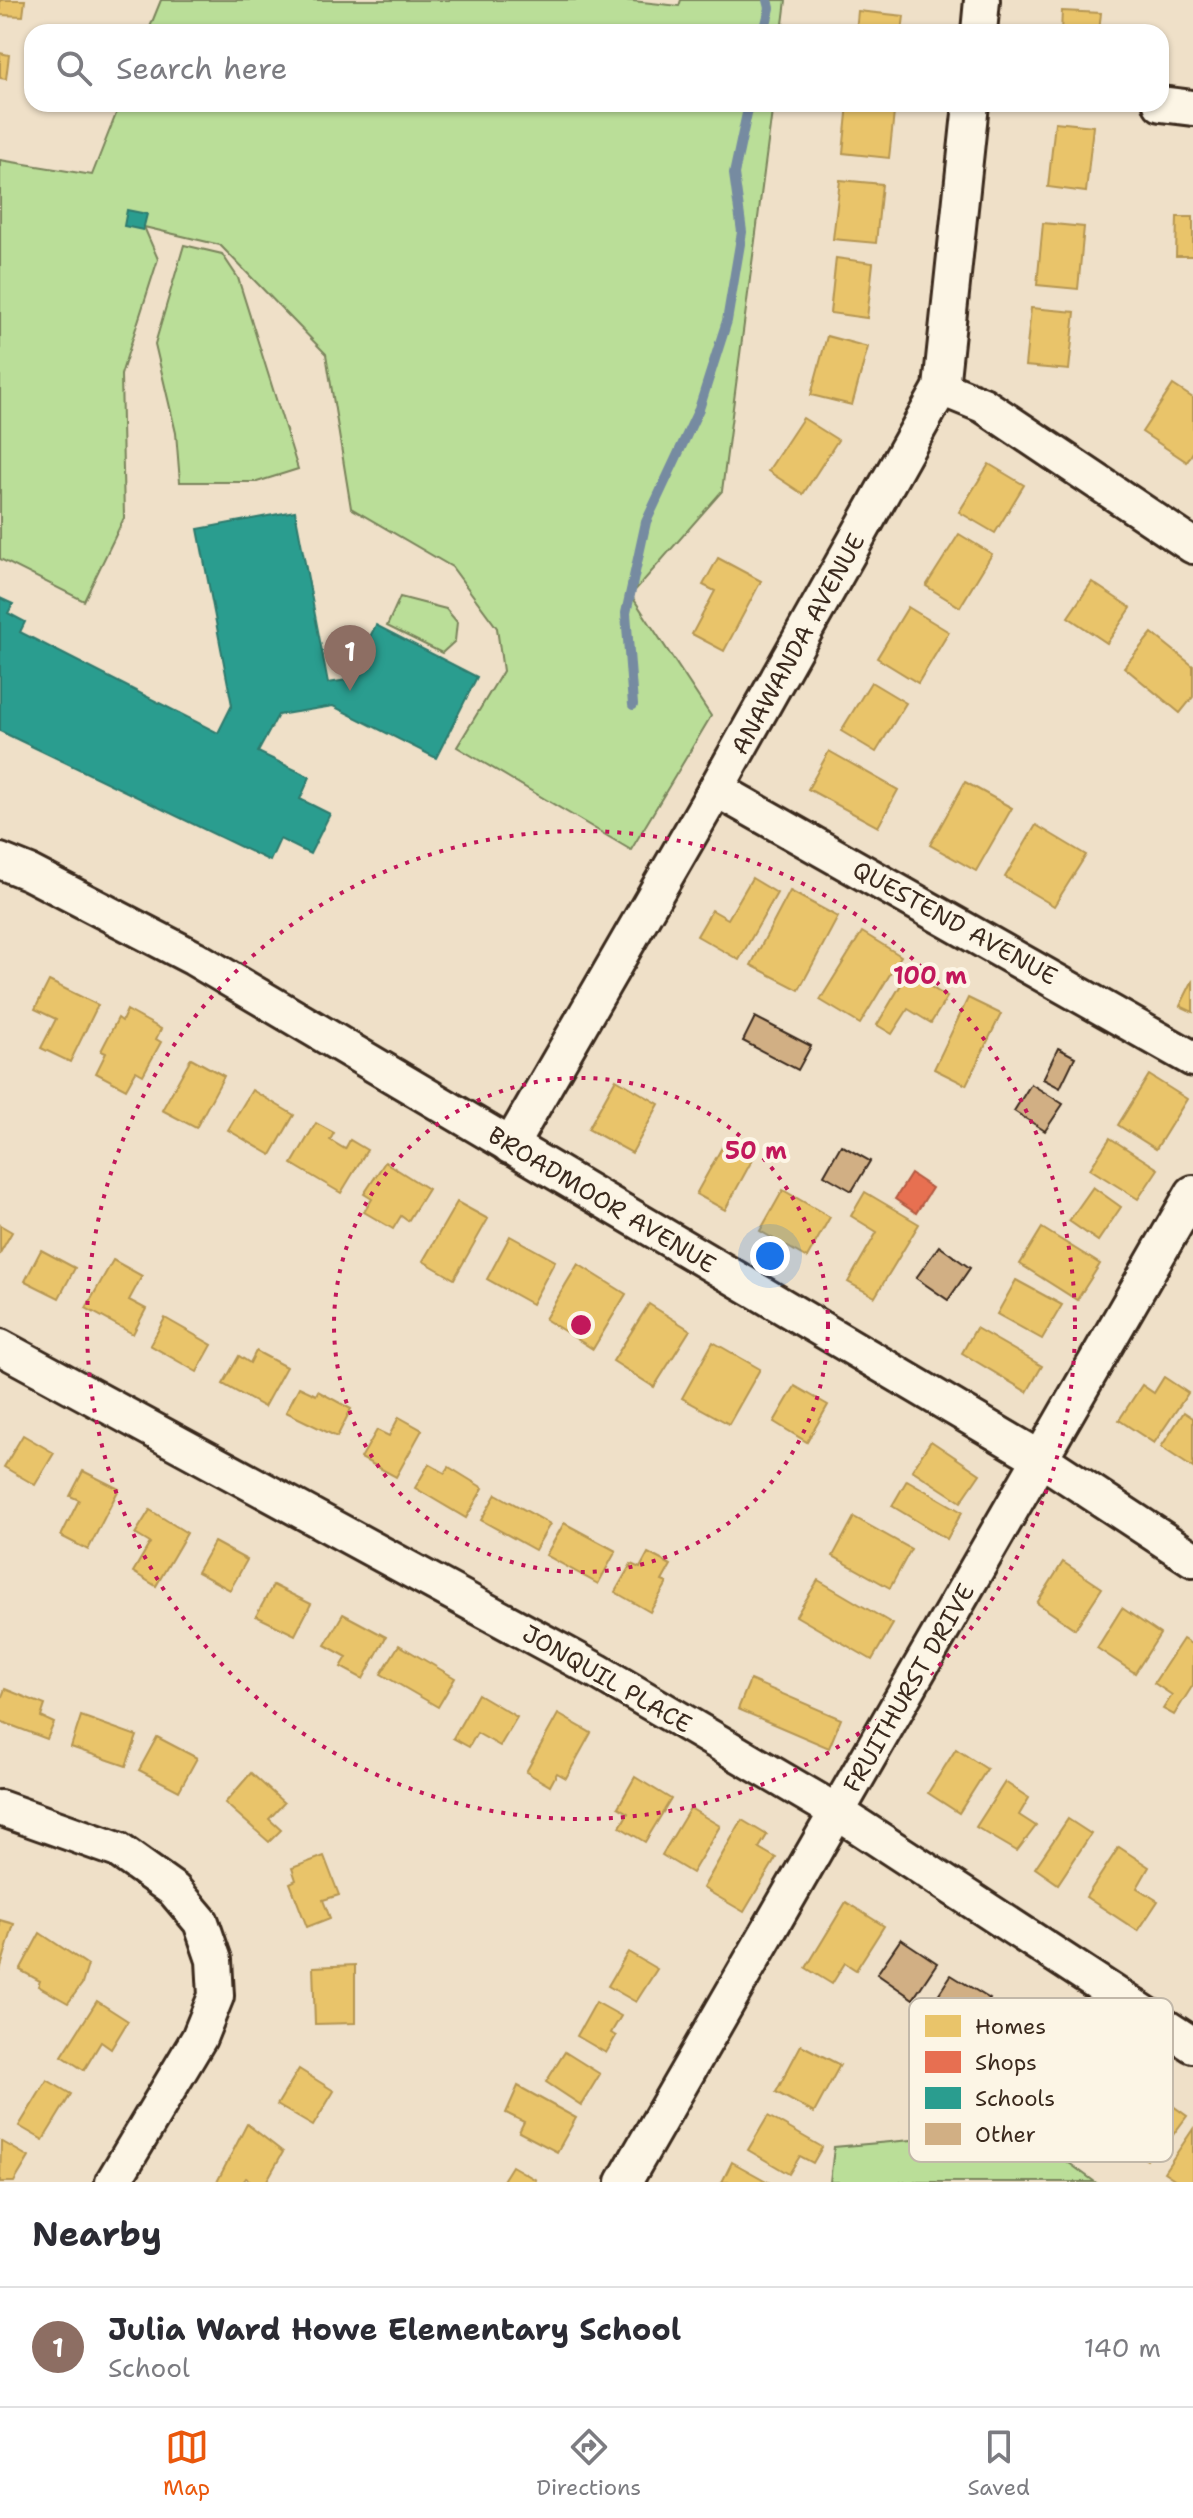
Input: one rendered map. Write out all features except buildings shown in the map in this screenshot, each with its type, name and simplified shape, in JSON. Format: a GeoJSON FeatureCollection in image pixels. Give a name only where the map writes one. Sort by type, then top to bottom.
{"type":"FeatureCollection","features":[{"type":"Feature","properties":{"kind":"street"},"geometry":{"type":"LineString","coordinates":[[980,24],[982,0]]}},
{"type":"Feature","properties":{"kind":"street"},"geometry":{"type":"LineString","coordinates":[[1169,105],[1193,108]]}},
{"type":"Feature","properties":{"kind":"street","name":"ANAWANDA AVENUE"},"geometry":{"type":"LineString","coordinates":[[510,1146],[716,789],[941,388],[970,112]]}},
{"type":"Feature","properties":{"kind":"street"},"geometry":{"type":"LineString","coordinates":[[941,388],[983,405],[1193,546]]}},
{"type":"Feature","properties":{"kind":"street","name":"QUESTEND AVENUE"},"geometry":{"type":"LineString","coordinates":[[716,789],[1193,1059]]}},
{"type":"Feature","properties":{"kind":"street","name":"BROADMOOR AVENUE"},"geometry":{"type":"LineString","coordinates":[[0,861],[30,873],[194,958],[1041,1459],[1193,1559]]}},
{"type":"Feature","properties":{"kind":"street","name":"FRUITHURST DRIVE"},"geometry":{"type":"LineString","coordinates":[[624,2182],[1193,1193]]}},
{"type":"Feature","properties":{"kind":"street","name":"JONQUIL PLACE"},"geometry":{"type":"LineString","coordinates":[[0,1347],[597,1671],[837,1812],[1121,1998]]}},
{"type":"Feature","properties":{"kind":"street"},"geometry":{"type":"LineString","coordinates":[[0,1808],[118,1850],[174,1890],[201,1922],[214,1960],[216,1996],[199,2038],[113,2182]]}},
{"type":"Feature","properties":{"kind":"street","name":"JONQUIL PLACE"},"geometry":{"type":"LineString","coordinates":[[1173,2032],[1193,2045]]}},
{"type":"Feature","properties":{"kind":"green space"},"geometry":{"type":"Polygon","coordinates":[[[161,0],[623,0],[679,6],[681,0],[786,0],[783,24],[151,24],[161,0]]]}},
{"type":"Feature","properties":{"kind":"green space"},"geometry":{"type":"Polygon","coordinates":[[[117,112],[772,112],[722,491],[631,595],[711,716],[631,850],[457,747],[503,671],[497,628],[452,567],[351,508],[326,354],[220,245],[144,227],[158,259],[121,375],[124,518],[84,601],[0,559],[0,160],[92,175],[117,112]]]}},
{"type":"Feature","properties":{"kind":"green space"},"geometry":{"type":"Polygon","coordinates":[[[184,245],[222,254],[238,278],[298,469],[257,482],[180,482],[176,433],[155,344],[184,245]]]}},
{"type":"Feature","properties":{"kind":"green space"},"geometry":{"type":"Polygon","coordinates":[[[400,597],[446,609],[457,622],[455,641],[442,653],[387,626],[400,597]]]}},
{"type":"Feature","properties":{"kind":"green space"},"geometry":{"type":"Polygon","coordinates":[[[909,2140],[909,2162],[1068,2162],[1095,2182],[830,2182],[834,2147],[909,2140]]]}},
{"type":"Feature","properties":{"kind":"waterway"},"geometry":{"type":"LineString","coordinates":[[766,24],[770,8],[768,0]]}},
{"type":"Feature","properties":{"kind":"waterway"},"geometry":{"type":"LineString","coordinates":[[633,705],[626,613],[646,522],[699,409],[727,321],[742,232],[734,174],[747,112]]}},
{"type":"Feature","properties":{"kind":"place","name":"Julia Ward Howe Elementary School"},"geometry":{"type":"Point","coordinates":[350,691]}}]}
